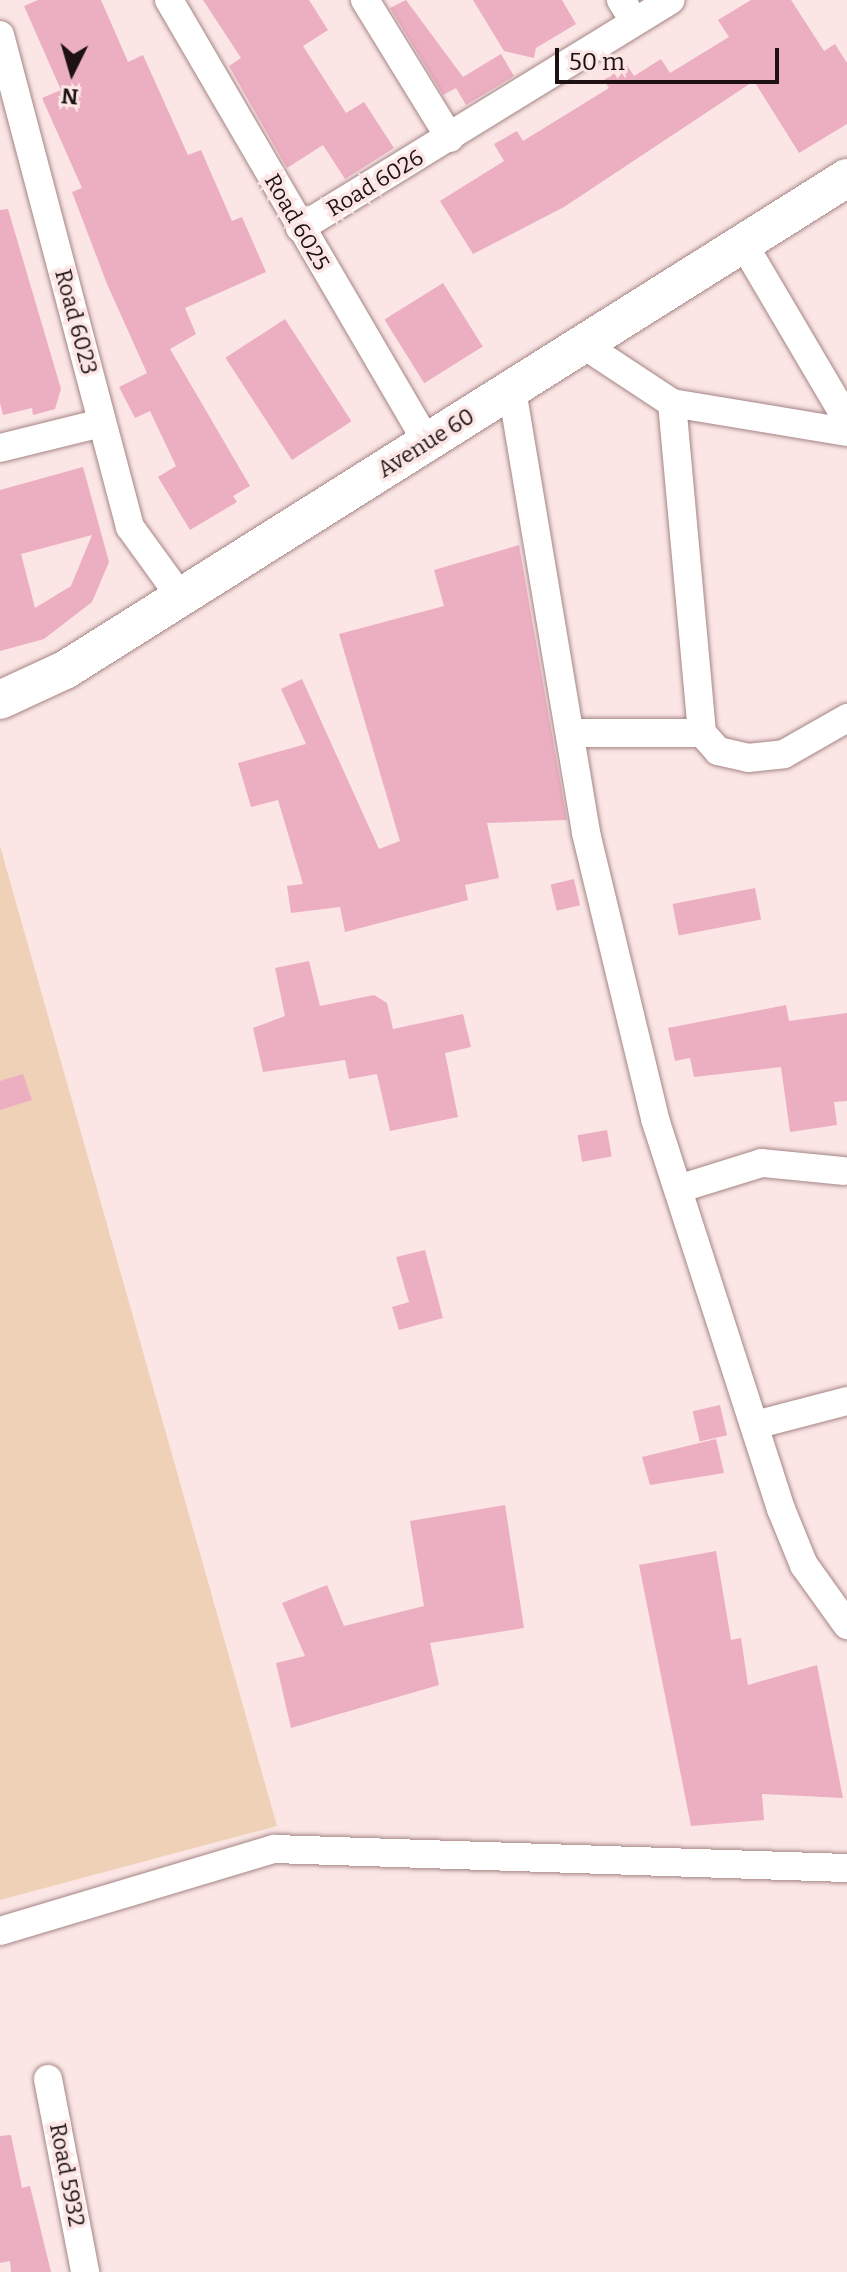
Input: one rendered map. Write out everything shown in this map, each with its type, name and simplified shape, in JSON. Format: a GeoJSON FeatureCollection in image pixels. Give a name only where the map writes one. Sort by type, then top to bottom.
{"type":"FeatureCollection","features":[{"type":"Feature","properties":{"kind":"street","name":"Road 6025"},"geometry":{"type":"LineString","coordinates":[[169,0],[427,442]]}},
{"type":"Feature","properties":{"kind":"street","name":"Road 6026"},"geometry":{"type":"LineString","coordinates":[[365,0],[450,138]]}},
{"type":"Feature","properties":{"kind":"street","name":"Road 6026"},"geometry":{"type":"LineString","coordinates":[[300,228],[450,138],[628,11],[670,0]]}},
{"type":"Feature","properties":{"kind":"street","name":"Road 6023"},"geometry":{"type":"LineString","coordinates":[[0,35],[130,527],[180,596]]}},
{"type":"Feature","properties":{"kind":"street","name":"Avenue 60"},"geometry":{"type":"LineString","coordinates":[[0,700],[65,670],[847,178]]}},
{"type":"Feature","properties":{"kind":"street"},"geometry":{"type":"LineString","coordinates":[[744,245],[847,420]]}},
{"type":"Feature","properties":{"kind":"street"},"geometry":{"type":"LineString","coordinates":[[584,345],[672,403],[847,432]]}},
{"type":"Feature","properties":{"kind":"street"},"geometry":{"type":"LineString","coordinates":[[512,390],[602,903],[678,1189],[804,1565],[847,1625]]}},
{"type":"Feature","properties":{"kind":"street"},"geometry":{"type":"LineString","coordinates":[[672,403],[702,733],[718,751],[748,758],[784,754],[847,718]]}},
{"type":"Feature","properties":{"kind":"street"},"geometry":{"type":"LineString","coordinates":[[0,448],[102,423]]}},
{"type":"Feature","properties":{"kind":"street"},"geometry":{"type":"LineString","coordinates":[[570,733],[702,733]]}},
{"type":"Feature","properties":{"kind":"street"},"geometry":{"type":"LineString","coordinates":[[678,1189],[762,1163],[844,1171]]}},
{"type":"Feature","properties":{"kind":"street"},"geometry":{"type":"LineString","coordinates":[[755,1425],[847,1401]]}},
{"type":"Feature","properties":{"kind":"street"},"geometry":{"type":"LineString","coordinates":[[0,1931],[274,1849],[847,1868]]}},
{"type":"Feature","properties":{"kind":"street","name":"Road 5932"},"geometry":{"type":"LineString","coordinates":[[48,2079],[85,2272]]}},
{"type":"Feature","properties":{"kind":"shaded area"},"geometry":{"type":"Polygon","coordinates":[[[0,846],[277,1826],[0,1900],[0,846]]]}},
{"type":"Feature","properties":{"kind":"building"},"geometry":{"type":"Polygon","coordinates":[[[38,0],[101,0],[128,62],[143,55],[188,155],[201,150],[232,221],[242,217],[266,272],[185,308],[196,334],[170,349],[250,486],[233,496],[237,502],[190,530],[158,477],[176,466],[150,411],[135,418],[119,387],[147,373],[107,284],[72,192],[82,188],[42,98],[61,90],[24,6],[38,0]]]}},
{"type":"Feature","properties":{"kind":"building"},"geometry":{"type":"Polygon","coordinates":[[[203,0],[309,0],[328,30],[303,46],[346,113],[364,102],[394,148],[345,179],[323,145],[287,168],[229,66],[241,58],[203,0]]]}},
{"type":"Feature","properties":{"kind":"building"},"geometry":{"type":"Polygon","coordinates":[[[406,0],[463,77],[501,54],[514,76],[466,105],[456,88],[443,95],[390,8],[406,0]]]}},
{"type":"Feature","properties":{"kind":"building"},"geometry":{"type":"Polygon","coordinates":[[[473,0],[562,0],[576,24],[536,48],[534,58],[504,51],[473,0]]]}},
{"type":"Feature","properties":{"kind":"building"},"geometry":{"type":"Polygon","coordinates":[[[751,0],[791,0],[824,51],[835,44],[847,63],[847,124],[799,153],[754,81],[564,207],[473,254],[440,201],[504,161],[494,144],[517,131],[523,141],[609,88],[604,80],[627,65],[634,76],[661,59],[670,73],[729,37],[718,20],[751,0]]]}},
{"type":"Feature","properties":{"kind":"building"},"geometry":{"type":"Polygon","coordinates":[[[8,209],[61,389],[55,409],[33,415],[32,408],[3,415],[0,403],[0,210],[8,209]]]}},
{"type":"Feature","properties":{"kind":"building"},"geometry":{"type":"Polygon","coordinates":[[[443,283],[483,347],[424,383],[384,320],[443,283]]]}},
{"type":"Feature","properties":{"kind":"building"},"geometry":{"type":"Polygon","coordinates":[[[285,319],[351,421],[292,460],[225,358],[285,319]]]}},
{"type":"Feature","properties":{"kind":"building"},"geometry":{"type":"Polygon","coordinates":[[[83,467],[109,562],[92,602],[44,639],[0,651],[0,490],[83,467]],[[92,535],[21,554],[35,608],[71,586],[92,535]]]}},
{"type":"Feature","properties":{"kind":"building"},"geometry":{"type":"Polygon","coordinates":[[[519,545],[567,820],[487,823],[499,878],[465,885],[468,900],[345,932],[340,907],[291,913],[287,886],[303,884],[278,800],[251,807],[238,763],[306,744],[281,689],[302,679],[379,849],[400,841],[339,634],[444,606],[434,570],[519,545]]]}},
{"type":"Feature","properties":{"kind":"building"},"geometry":{"type":"Polygon","coordinates":[[[574,879],[580,905],[557,911],[551,884],[574,879]]]}},
{"type":"Feature","properties":{"kind":"building"},"geometry":{"type":"Polygon","coordinates":[[[755,888],[761,919],[679,935],[673,904],[755,888]]]}},
{"type":"Feature","properties":{"kind":"building"},"geometry":{"type":"Polygon","coordinates":[[[309,961],[320,1006],[374,995],[387,1003],[393,1029],[463,1014],[471,1047],[445,1053],[458,1117],[390,1131],[377,1074],[349,1079],[345,1060],[263,1072],[253,1028],[285,1016],[275,968],[309,961]]]}},
{"type":"Feature","properties":{"kind":"building"},"geometry":{"type":"Polygon","coordinates":[[[786,1005],[789,1021],[847,1013],[847,1101],[834,1102],[837,1125],[790,1132],[781,1067],[694,1077],[690,1058],[675,1061],[668,1028],[786,1005]]]}},
{"type":"Feature","properties":{"kind":"building"},"geometry":{"type":"Polygon","coordinates":[[[23,1074],[32,1100],[0,1110],[0,1081],[23,1074]]]}},
{"type":"Feature","properties":{"kind":"building"},"geometry":{"type":"Polygon","coordinates":[[[607,1130],[612,1157],[582,1162],[577,1135],[607,1130]]]}},
{"type":"Feature","properties":{"kind":"building"},"geometry":{"type":"Polygon","coordinates":[[[425,1250],[443,1318],[399,1330],[392,1307],[409,1302],[396,1257],[425,1250]]]}},
{"type":"Feature","properties":{"kind":"building"},"geometry":{"type":"Polygon","coordinates":[[[720,1405],[727,1435],[700,1442],[693,1411],[720,1405]]]}},
{"type":"Feature","properties":{"kind":"building"},"geometry":{"type":"Polygon","coordinates":[[[716,1439],[724,1473],[650,1485],[642,1457],[716,1439]]]}},
{"type":"Feature","properties":{"kind":"building"},"geometry":{"type":"Polygon","coordinates":[[[505,1505],[524,1628],[430,1643],[439,1685],[291,1728],[276,1663],[305,1656],[282,1603],[327,1585],[344,1626],[424,1606],[410,1521],[505,1505]]]}},
{"type":"Feature","properties":{"kind":"building"},"geometry":{"type":"Polygon","coordinates":[[[716,1551],[731,1640],[741,1638],[748,1685],[817,1665],[843,1798],[762,1794],[764,1820],[691,1826],[639,1565],[716,1551]]]}},
{"type":"Feature","properties":{"kind":"building"},"geometry":{"type":"Polygon","coordinates":[[[11,2135],[22,2188],[30,2186],[51,2272],[11,2272],[10,2261],[0,2263],[0,2136],[11,2135]]]}}]}
